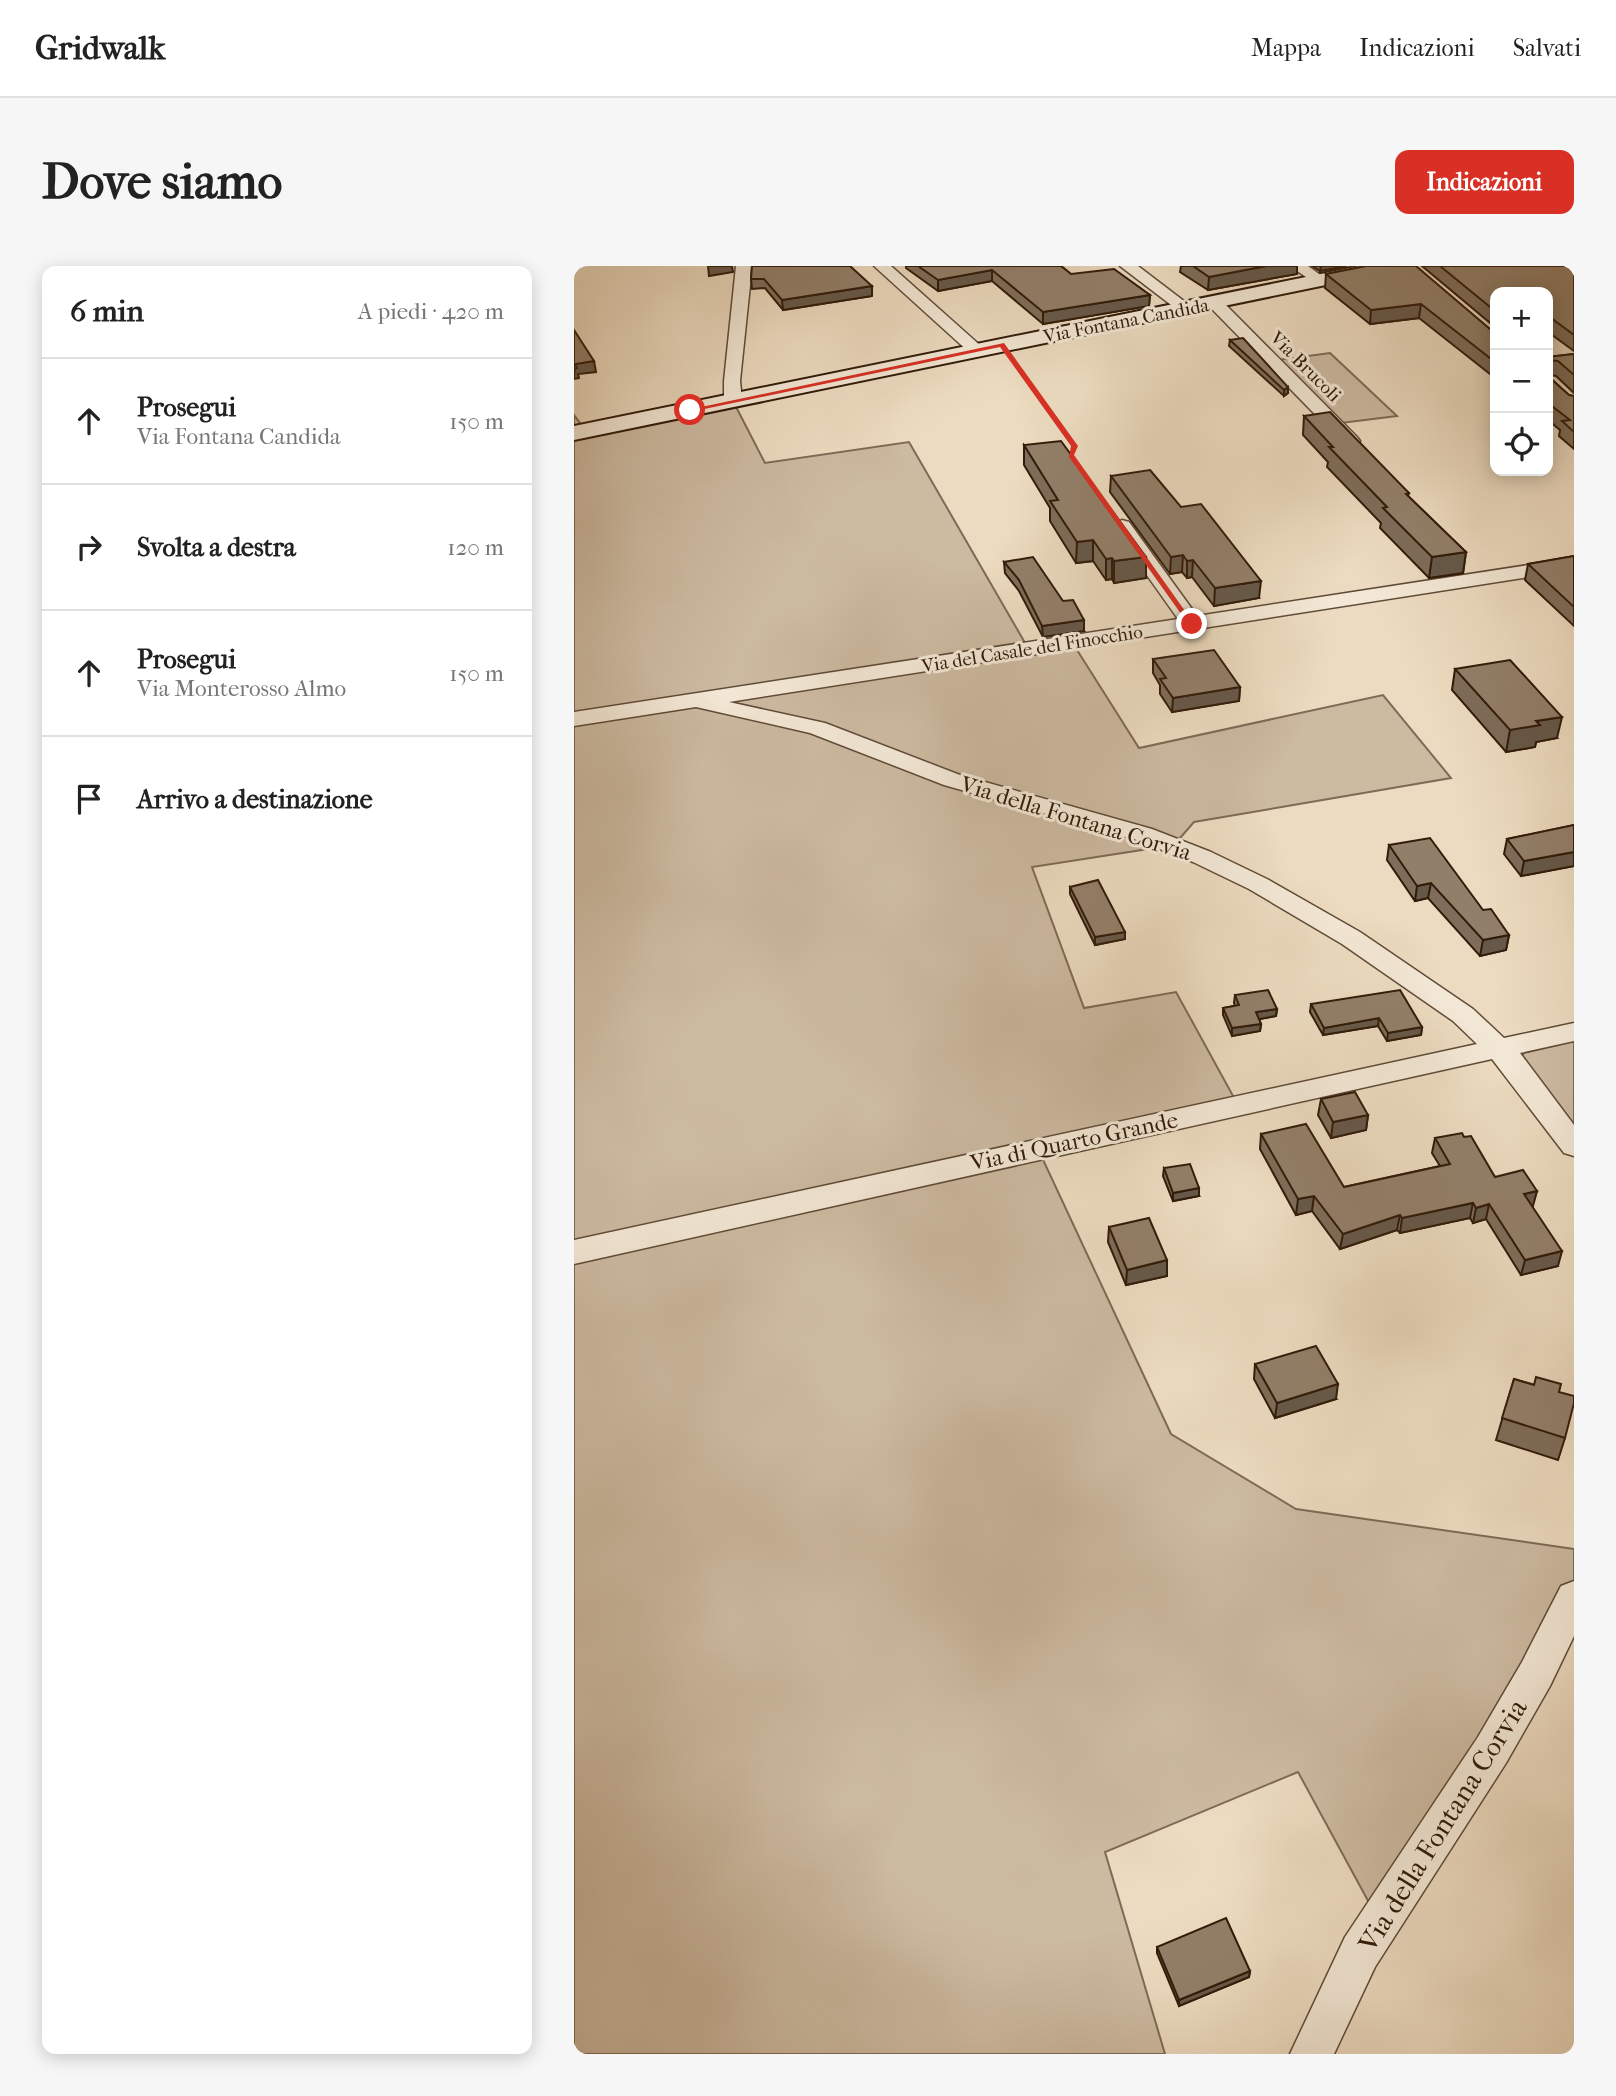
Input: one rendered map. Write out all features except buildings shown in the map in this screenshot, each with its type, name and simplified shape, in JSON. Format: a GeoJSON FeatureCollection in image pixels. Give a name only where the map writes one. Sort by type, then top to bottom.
{"type":"FeatureCollection","features":[{"type":"Feature","properties":{"kind":"main road","name":"Via Fontana Candida"},"geometry":{"type":"LineString","coordinates":[[574,433],[1389,266]]}},
{"type":"Feature","properties":{"kind":"street"},"geometry":{"type":"LineString","coordinates":[[733,401],[744,266]]}},
{"type":"Feature","properties":{"kind":"street"},"geometry":{"type":"LineString","coordinates":[[882,266],[976,350]]}},
{"type":"Feature","properties":{"kind":"street"},"geometry":{"type":"LineString","coordinates":[[1128,266],[1185,308]]}},
{"type":"Feature","properties":{"kind":"street"},"geometry":{"type":"LineString","coordinates":[[1298,266],[1321,281]]}},
{"type":"Feature","properties":{"kind":"street","name":"Via Brucoli"},"geometry":{"type":"LineString","coordinates":[[1214,302],[1360,450]]}},
{"type":"Feature","properties":{"kind":"street"},"geometry":{"type":"LineString","coordinates":[[1111,511],[1192,624]]}},
{"type":"Feature","properties":{"kind":"street"},"geometry":{"type":"LineString","coordinates":[[1467,558],[1486,578]]}},
{"type":"Feature","properties":{"kind":"street","name":"Via del Casale del Finocchio"},"geometry":{"type":"LineString","coordinates":[[574,719],[1572,567]]}},
{"type":"Feature","properties":{"kind":"street","name":"Via della Fontana Corvia"},"geometry":{"type":"LineString","coordinates":[[694,700],[824,730],[952,780],[1143,834],[1202,857],[1286,899],[1360,943],[1451,1006],[1499,1048],[1550,1111],[1574,1146]]}},
{"type":"Feature","properties":{"kind":"street","name":"Via di Quarto Grande"},"geometry":{"type":"LineString","coordinates":[[574,1252],[1574,1032]]}},
{"type":"Feature","properties":{"kind":"street","name":"Via della Fontana Corvia"},"geometry":{"type":"LineString","coordinates":[[1312,2054],[1360,1952],[1492,1750],[1543,1662],[1574,1597]]}},
{"type":"Feature","properties":{"kind":"path"},"geometry":{"type":"LineString","coordinates":[[1002,345],[1075,446],[1071,455]]}},
{"type":"Feature","properties":{"kind":"shaded area"},"geometry":{"type":"Polygon","coordinates":[[[1330,353],[1397,416],[1341,423],[1278,360],[1330,353]]]}},
{"type":"Feature","properties":{"kind":"shaded area"},"geometry":{"type":"Polygon","coordinates":[[[733,401],[765,463],[909,442],[1028,648],[1072,642],[1139,748],[1383,695],[1451,778],[1194,822],[1174,845],[1032,867],[1084,1008],[1176,992],[1238,1105],[1038,1149],[1171,1434],[1296,1509],[1574,1549],[1574,1597],[1379,1921],[1298,1772],[1105,1852],[1165,2054],[574,2054],[574,415],[586,431],[733,401]]]}},
{"type":"Feature","properties":{"kind":"shaded area"},"geometry":{"type":"Polygon","coordinates":[[[1574,1041],[1574,1126],[1523,1061],[1523,1053],[1574,1041]]]}},
{"type":"Feature","properties":{"kind":"route"},"geometry":{"type":"LineString","coordinates":[[690,410],[1002,345],[1075,446],[1071,455],[1192,624]]}}]}
